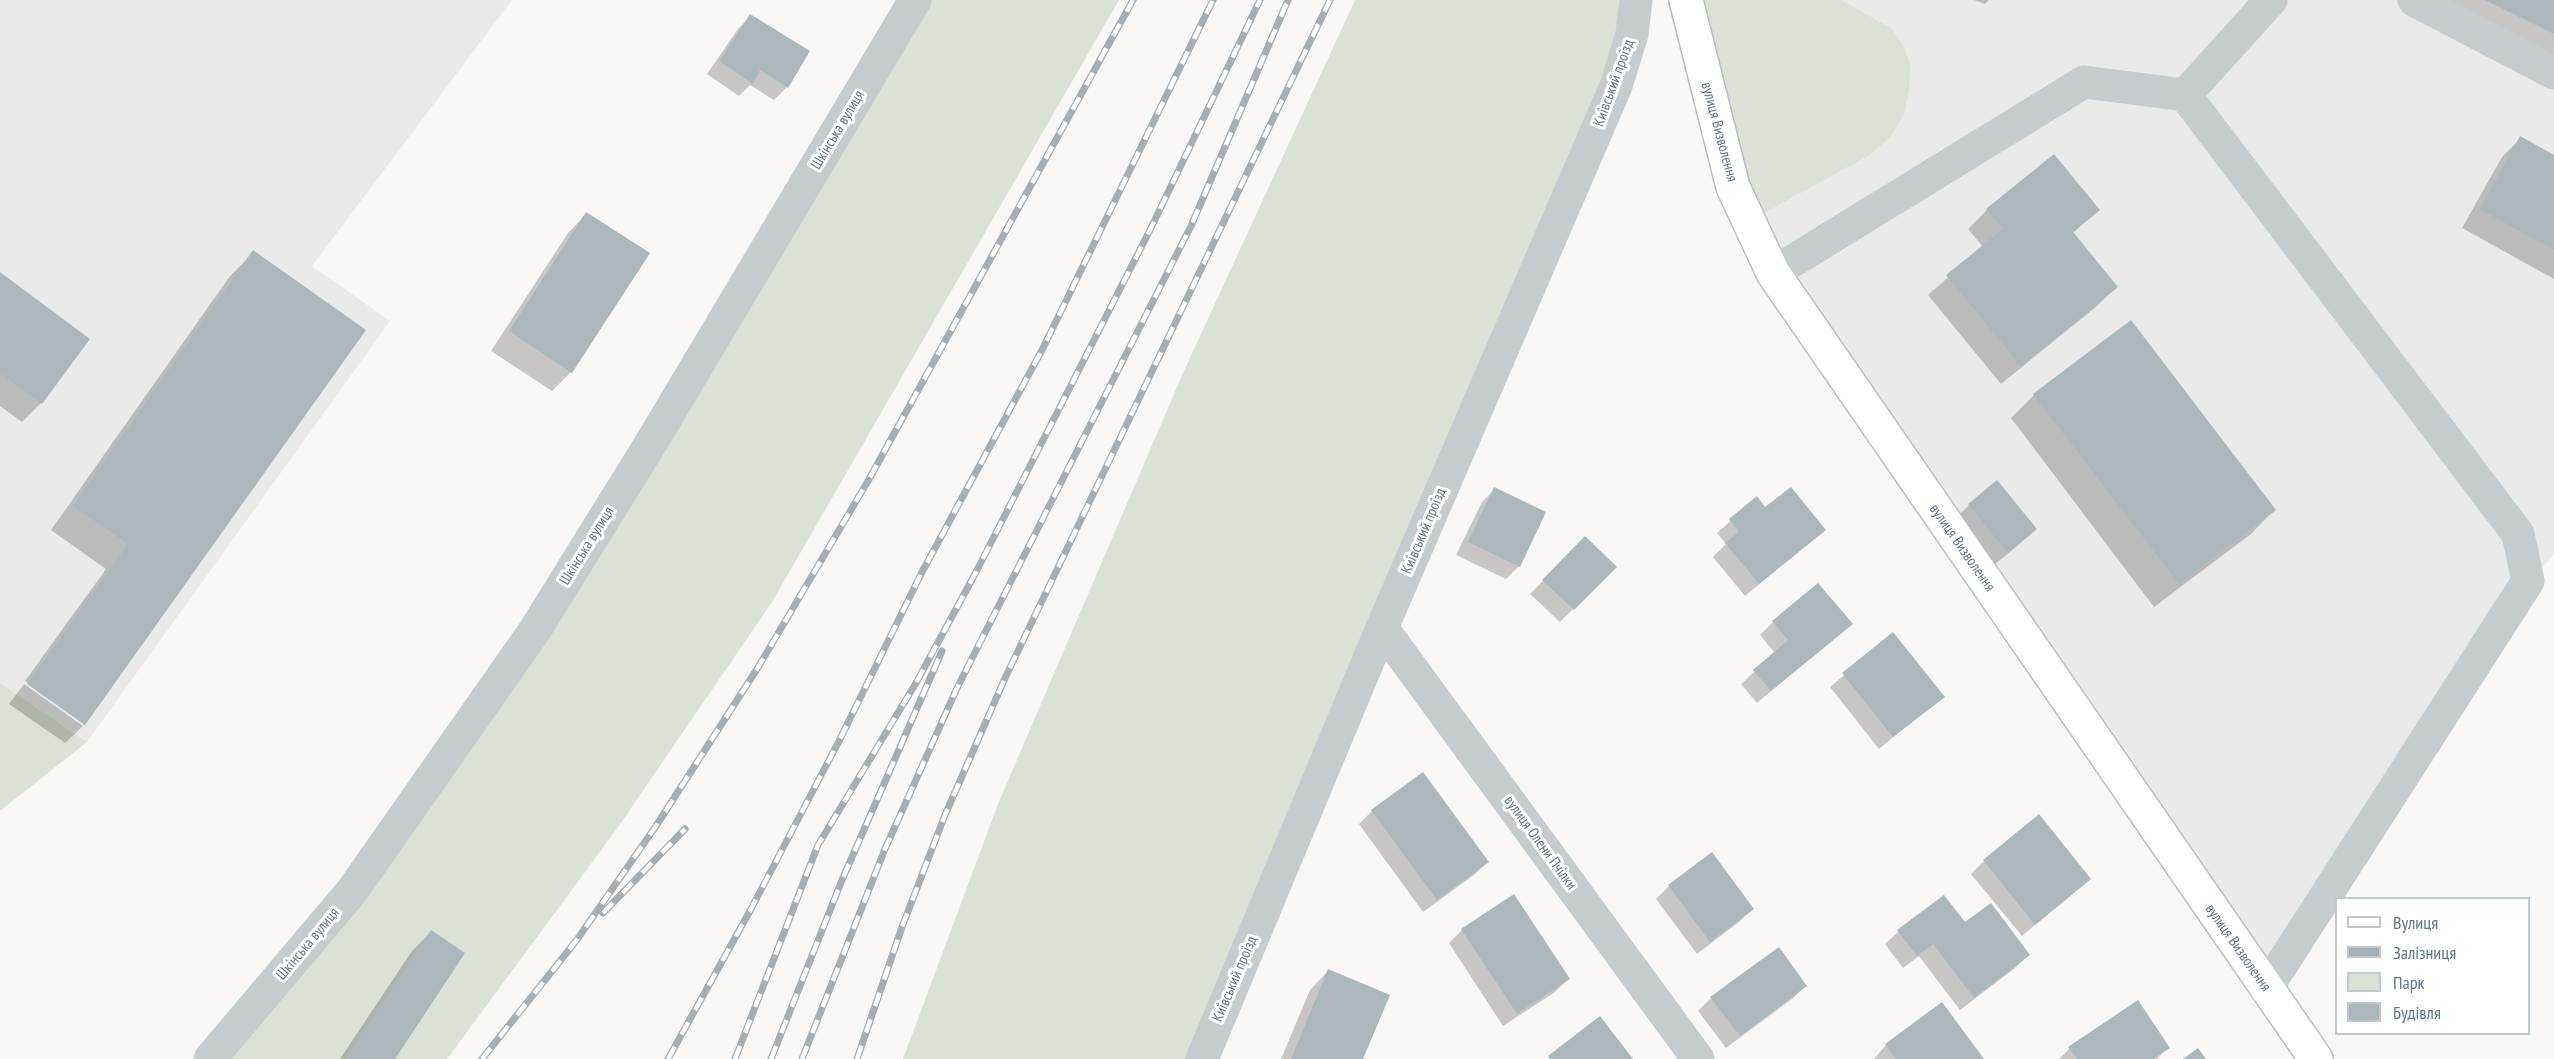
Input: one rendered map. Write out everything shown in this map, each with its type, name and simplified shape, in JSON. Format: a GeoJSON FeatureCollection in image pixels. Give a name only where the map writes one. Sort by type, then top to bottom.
{"type":"FeatureCollection","features":[{"type":"Feature","properties":{"kind":"street","name":"Шкінська вулиця"},"geometry":{"type":"LineString","coordinates":[[210,1059],[352,891],[535,630],[654,438],[915,0]]}},
{"type":"Feature","properties":{"kind":"street","name":"Київський проїзд"},"geometry":{"type":"LineString","coordinates":[[1202,1059],[1382,628],[1616,86],[1632,34],[1636,0]]}},
{"type":"Feature","properties":{"kind":"street","name":"вулиця Визволення"},"geometry":{"type":"LineString","coordinates":[[1686,0],[1733,187],[1773,273],[2316,1059]]}},
{"type":"Feature","properties":{"kind":"street"},"geometry":{"type":"LineString","coordinates":[[2185,95],[2271,0]]}},
{"type":"Feature","properties":{"kind":"street"},"geometry":{"type":"LineString","coordinates":[[2414,0],[2554,73]]}},
{"type":"Feature","properties":{"kind":"street"},"geometry":{"type":"LineString","coordinates":[[1773,273],[2084,82],[2185,95],[2518,534],[2528,581],[2266,988]]}},
{"type":"Feature","properties":{"kind":"street","name":"вулиця Олени Пчілки"},"geometry":{"type":"LineString","coordinates":[[1382,628],[1698,1059]]}},
{"type":"Feature","properties":{"kind":"shaded area"},"geometry":{"type":"Polygon","coordinates":[[[0,0],[512,0],[312,266],[390,321],[87,742],[0,683],[0,0]]]}},
{"type":"Feature","properties":{"kind":"shaded area"},"geometry":{"type":"Polygon","coordinates":[[[1686,0],[2414,0],[2554,73],[2554,555],[2528,581],[2266,989],[1773,273],[1686,0]]]}},
{"type":"Feature","properties":{"kind":"green space"},"geometry":{"type":"Polygon","coordinates":[[[915,0],[1119,0],[772,602],[616,830],[447,1059],[210,1059],[352,891],[915,0]]]}},
{"type":"Feature","properties":{"kind":"green space"},"geometry":{"type":"Polygon","coordinates":[[[1355,0],[1636,0],[1202,1059],[903,1059],[998,804],[1183,373],[1355,0]]]}},
{"type":"Feature","properties":{"kind":"green space"},"geometry":{"type":"Polygon","coordinates":[[[1695,0],[1841,0],[1891,28],[1903,45],[1910,64],[1909,90],[1904,114],[1890,137],[1871,154],[1748,222],[1695,0]]]}},
{"type":"Feature","properties":{"kind":"green space"},"geometry":{"type":"Polygon","coordinates":[[[0,683],[87,742],[0,811],[0,683]]]}},
{"type":"Feature","properties":{"kind":"building"},"geometry":{"type":"Polygon","coordinates":[[[2485,0],[2554,0],[2554,34],[2485,0]]]}},
{"type":"Feature","properties":{"kind":"building"},"geometry":{"type":"Polygon","coordinates":[[[750,14],[810,51],[788,88],[760,70],[753,84],[719,61],[750,14]]]}},
{"type":"Feature","properties":{"kind":"building"},"geometry":{"type":"Polygon","coordinates":[[[2520,136],[2554,155],[2554,250],[2480,209],[2520,136]]]}},
{"type":"Feature","properties":{"kind":"building"},"geometry":{"type":"Polygon","coordinates":[[[2054,154],[2100,210],[2073,232],[2118,287],[2021,366],[1946,275],[2003,229],[1986,209],[2054,154]]]}},
{"type":"Feature","properties":{"kind":"building"},"geometry":{"type":"Polygon","coordinates":[[[586,212],[650,253],[572,373],[509,331],[586,212]]]}},
{"type":"Feature","properties":{"kind":"building"},"geometry":{"type":"Polygon","coordinates":[[[253,250],[366,330],[85,725],[27,684],[128,544],[73,506],[253,250]]]}},
{"type":"Feature","properties":{"kind":"building"},"geometry":{"type":"Polygon","coordinates":[[[0,272],[90,339],[42,404],[2,374],[0,377],[0,272]]]}},
{"type":"Feature","properties":{"kind":"building"},"geometry":{"type":"Polygon","coordinates":[[[2131,320],[2276,510],[2179,584],[2033,394],[2131,320]]]}},
{"type":"Feature","properties":{"kind":"building"},"geometry":{"type":"Polygon","coordinates":[[[1997,480],[2037,529],[2008,553],[1968,504],[1997,480]]]}},
{"type":"Feature","properties":{"kind":"building"},"geometry":{"type":"Polygon","coordinates":[[[1494,487],[1546,512],[1520,567],[1468,542],[1494,487]]]}},
{"type":"Feature","properties":{"kind":"building"},"geometry":{"type":"Polygon","coordinates":[[[1791,487],[1826,530],[1759,584],[1725,543],[1739,532],[1729,519],[1757,496],[1765,507],[1791,487]]]}},
{"type":"Feature","properties":{"kind":"building"},"geometry":{"type":"Polygon","coordinates":[[[1585,536],[1617,567],[1574,610],[1542,580],[1585,536]]]}},
{"type":"Feature","properties":{"kind":"building"},"geometry":{"type":"Polygon","coordinates":[[[1818,583],[1853,624],[1771,691],[1753,670],[1788,640],[1772,621],[1818,583]]]}},
{"type":"Feature","properties":{"kind":"building"},"geometry":{"type":"Polygon","coordinates":[[[1893,632],[1945,697],[1893,737],[1842,673],[1893,632]]]}},
{"type":"Feature","properties":{"kind":"building"},"geometry":{"type":"Polygon","coordinates":[[[1423,772],[1489,862],[1437,900],[1371,810],[1423,772]]]}},
{"type":"Feature","properties":{"kind":"building"},"geometry":{"type":"Polygon","coordinates":[[[2039,814],[2091,879],[2035,925],[1983,860],[2039,814]]]}},
{"type":"Feature","properties":{"kind":"building"},"geometry":{"type":"Polygon","coordinates":[[[1712,852],[1754,909],[1710,942],[1668,885],[1712,852]]]}},
{"type":"Feature","properties":{"kind":"building"},"geometry":{"type":"Polygon","coordinates":[[[1514,894],[1570,979],[1517,1014],[1461,929],[1514,894]]]}},
{"type":"Feature","properties":{"kind":"building"},"geometry":{"type":"Polygon","coordinates":[[[1944,895],[1965,922],[1991,903],[2030,955],[1974,998],[1933,944],[1917,956],[1897,930],[1944,895]]]}},
{"type":"Feature","properties":{"kind":"building"},"geometry":{"type":"Polygon","coordinates":[[[431,930],[465,953],[395,1059],[345,1059],[431,930]]]}},
{"type":"Feature","properties":{"kind":"building"},"geometry":{"type":"Polygon","coordinates":[[[1779,947],[1807,986],[1740,1036],[1710,997],[1779,947]]]}},
{"type":"Feature","properties":{"kind":"building"},"geometry":{"type":"Polygon","coordinates":[[[1328,969],[1390,995],[1363,1059],[1291,1059],[1328,969]]]}},
{"type":"Feature","properties":{"kind":"building"},"geometry":{"type":"Polygon","coordinates":[[[2138,1000],[2170,1048],[2153,1059],[2077,1059],[2068,1047],[2138,1000]]]}},
{"type":"Feature","properties":{"kind":"building"},"geometry":{"type":"Polygon","coordinates":[[[1942,1002],[1984,1059],[1896,1059],[1885,1044],[1942,1002]]]}},
{"type":"Feature","properties":{"kind":"building"},"geometry":{"type":"Polygon","coordinates":[[[1600,1016],[1633,1059],[1550,1059],[1548,1056],[1600,1016]]]}},
{"type":"Feature","properties":{"kind":"building"},"geometry":{"type":"Polygon","coordinates":[[[2198,1048],[2206,1059],[2183,1059],[2198,1048]]]}},
{"type":"Feature","properties":{"kind":"railway"},"geometry":{"type":"LineString","coordinates":[[482,1059],[576,941],[656,826],[757,669],[868,481],[1133,0]]}},
{"type":"Feature","properties":{"kind":"railway"},"geometry":{"type":"LineString","coordinates":[[668,1059],[751,909],[839,741],[922,572],[1042,350],[1213,0]]}},
{"type":"Feature","properties":{"kind":"railway"},"geometry":{"type":"LineString","coordinates":[[735,1059],[818,845],[916,683],[975,574],[1151,228],[1260,0]]}},
{"type":"Feature","properties":{"kind":"railway"},"geometry":{"type":"LineString","coordinates":[[802,1059],[885,849],[958,686],[1191,226],[1288,0]]}},
{"type":"Feature","properties":{"kind":"railway"},"geometry":{"type":"LineString","coordinates":[[857,1059],[902,927],[945,815],[1006,676],[1330,0]]}},
{"type":"Feature","properties":{"kind":"railway"},"geometry":{"type":"LineString","coordinates":[[771,1059],[842,880],[942,651]]}},
{"type":"Feature","properties":{"kind":"railway"},"geometry":{"type":"LineString","coordinates":[[603,913],[685,829]]}}]}
